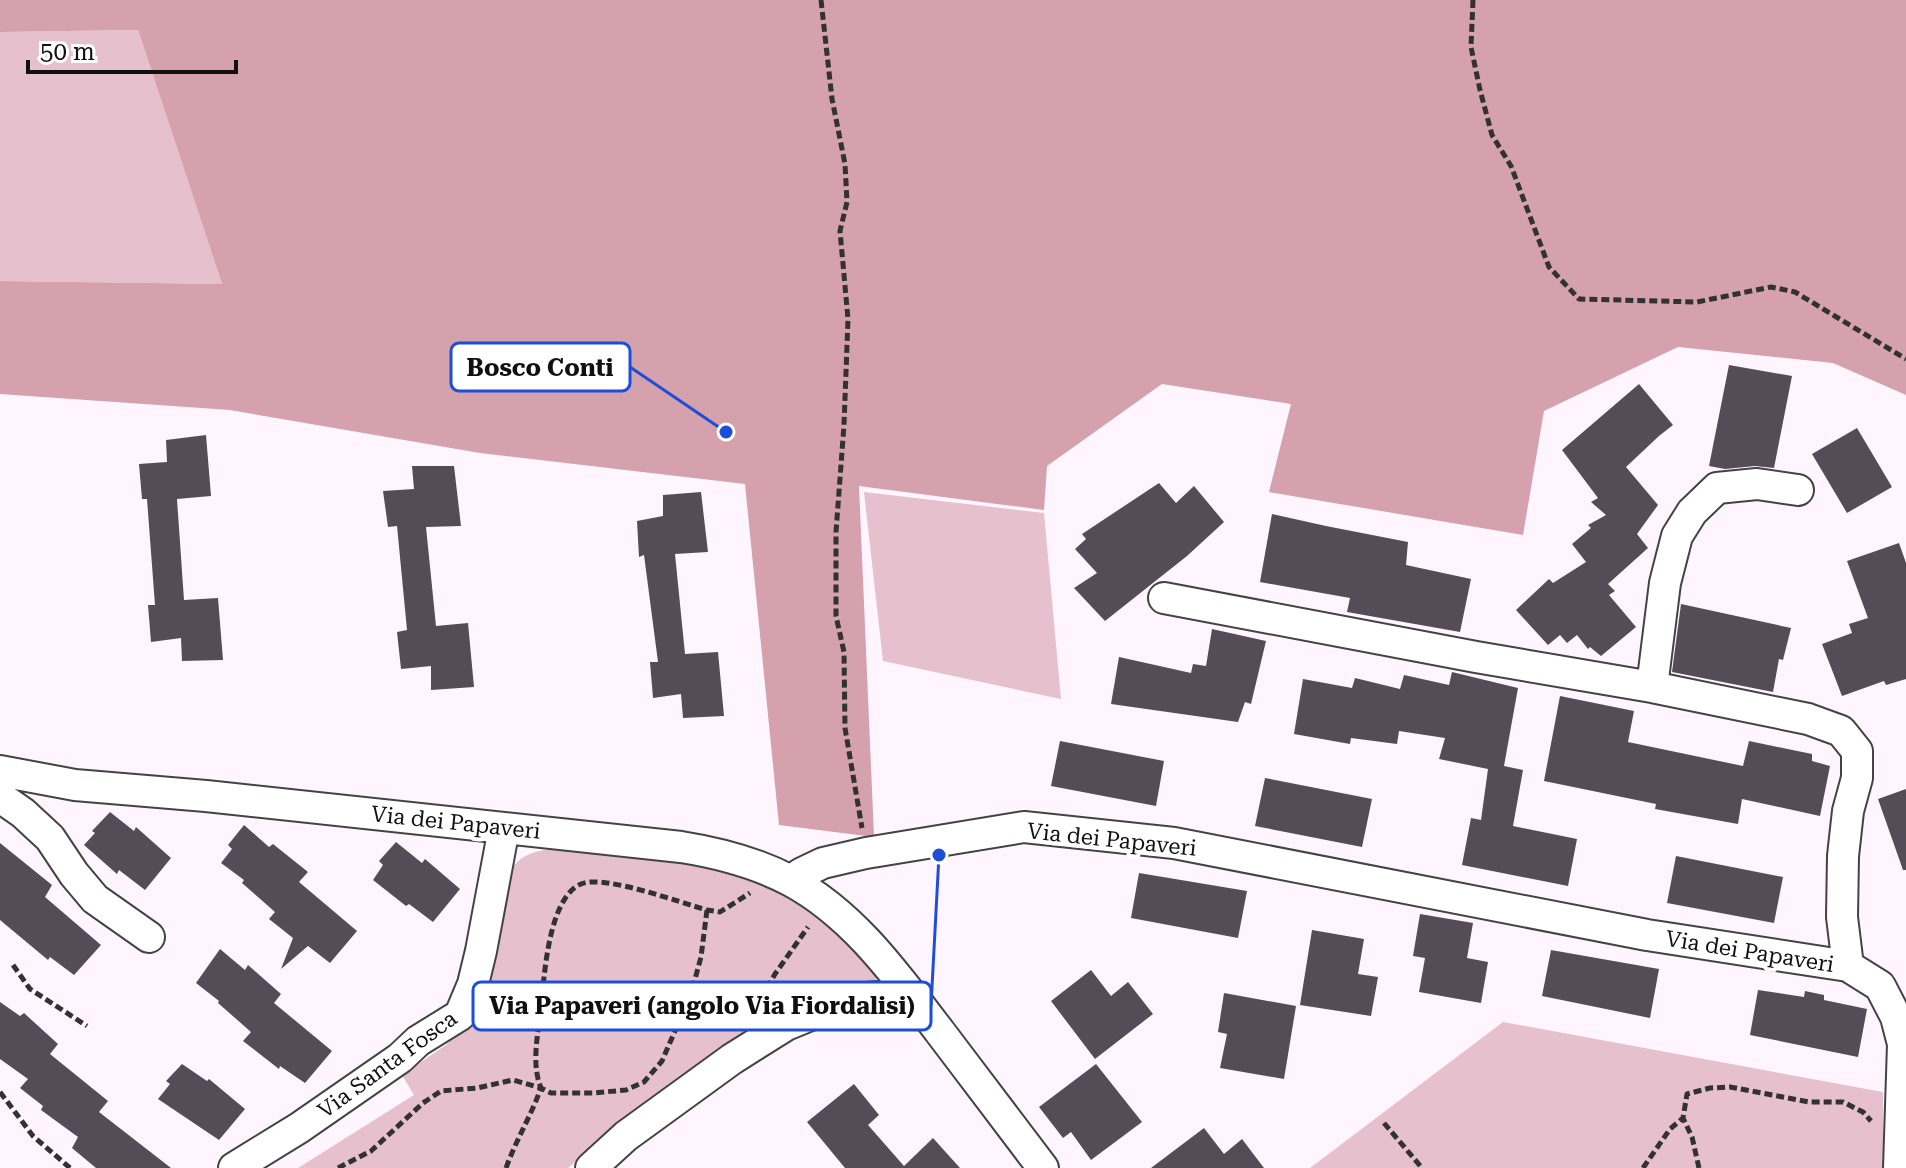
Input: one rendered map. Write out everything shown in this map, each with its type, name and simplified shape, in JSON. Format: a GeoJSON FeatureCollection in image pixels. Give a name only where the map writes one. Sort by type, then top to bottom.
{"type":"FeatureCollection","features":[{"type":"Feature","properties":{"kind":"street"},"geometry":{"type":"LineString","coordinates":[[1652,687],[1665,583],[1677,536],[1692,512],[1717,488],[1757,484],[1798,490]]}},
{"type":"Feature","properties":{"kind":"street","name":"Via dei Papaveri"},"geometry":{"type":"LineString","coordinates":[[1164,598],[1652,687],[1808,719],[1841,731],[1857,751],[1857,778],[1848,811],[1843,856],[1842,917],[1848,966]]}},
{"type":"Feature","properties":{"kind":"street","name":"Via dei Papaveri"},"geometry":{"type":"LineString","coordinates":[[0,771],[75,785],[206,796],[715,853],[780,876],[802,873],[823,863],[866,853],[1024,827],[1130,837],[1647,935],[1848,966],[1880,986],[1896,1017],[1903,1044],[1899,1168]]}},
{"type":"Feature","properties":{"kind":"street"},"geometry":{"type":"LineString","coordinates":[[0,797],[50,838],[95,899],[149,937]]}},
{"type":"Feature","properties":{"kind":"street","name":"Via Santa Fosca"},"geometry":{"type":"LineString","coordinates":[[234,1168],[299,1128],[400,1058],[418,1041],[460,1015],[479,962],[504,828]]}},
{"type":"Feature","properties":{"kind":"street"},"geometry":{"type":"LineString","coordinates":[[780,876],[825,903],[856,930],[884,961],[1043,1168]]}},
{"type":"Feature","properties":{"kind":"street"},"geometry":{"type":"LineString","coordinates":[[591,1168],[626,1136],[732,1059],[786,1025],[825,1009],[867,998],[910,994]]}},
{"type":"Feature","properties":{"kind":"path"},"geometry":{"type":"LineString","coordinates":[[821,0],[832,99],[845,164],[847,202],[840,231],[848,319],[836,532],[836,616],[844,652],[845,728],[866,853]]}},
{"type":"Feature","properties":{"kind":"path"},"geometry":{"type":"LineString","coordinates":[[1473,0],[1471,47],[1492,135],[1511,166],[1549,267],[1579,299],[1697,302],[1771,287],[1795,292],[1906,359]]}},
{"type":"Feature","properties":{"kind":"path"},"geometry":{"type":"LineString","coordinates":[[506,1168],[541,1088],[537,1078],[537,1048],[546,955],[555,921],[570,891],[582,883],[598,881],[720,912],[765,882],[780,876]]}},
{"type":"Feature","properties":{"kind":"path"},"geometry":{"type":"LineString","coordinates":[[753,1012],[775,974],[825,903]]}},
{"type":"Feature","properties":{"kind":"path"},"geometry":{"type":"LineString","coordinates":[[338,1168],[371,1151],[423,1103],[441,1091],[477,1088],[513,1080],[551,1093],[593,1093],[626,1090],[644,1082],[662,1061],[691,994],[701,957],[707,910]]}},
{"type":"Feature","properties":{"kind":"path"},"geometry":{"type":"LineString","coordinates":[[13,965],[30,989],[87,1026]]}},
{"type":"Feature","properties":{"kind":"path"},"geometry":{"type":"LineString","coordinates":[[1699,1168],[1692,1137],[1683,1118],[1687,1094],[1710,1088],[1730,1087],[1809,1102],[1843,1102],[1863,1112],[1880,1129],[1900,1133]]}},
{"type":"Feature","properties":{"kind":"path"},"geometry":{"type":"LineString","coordinates":[[0,1092],[33,1136],[70,1168]]}},
{"type":"Feature","properties":{"kind":"path"},"geometry":{"type":"LineString","coordinates":[[1643,1168],[1670,1129],[1683,1118]]}},
{"type":"Feature","properties":{"kind":"path"},"geometry":{"type":"LineString","coordinates":[[1384,1123],[1422,1168]]}},
{"type":"Feature","properties":{"kind":"shaded area"},"geometry":{"type":"Polygon","coordinates":[[[0,0],[1906,0],[1906,395],[1833,363],[1678,347],[1544,411],[1523,535],[1269,492],[1291,404],[1162,384],[1047,466],[1044,510],[859,486],[874,837],[779,825],[745,484],[480,453],[230,410],[0,394],[0,281],[222,284],[138,30],[0,32],[0,0]]]}},
{"type":"Feature","properties":{"kind":"shaded area"},"geometry":{"type":"Polygon","coordinates":[[[138,30],[222,284],[0,281],[0,32],[138,30]]]}},
{"type":"Feature","properties":{"kind":"shaded area"},"geometry":{"type":"Polygon","coordinates":[[[864,492],[1044,513],[1061,699],[883,661],[864,492]]]}},
{"type":"Feature","properties":{"kind":"shaded area"},"geometry":{"type":"Polygon","coordinates":[[[554,848],[692,863],[754,878],[799,901],[841,931],[877,974],[876,980],[826,993],[779,1012],[615,1129],[568,1168],[298,1168],[414,1095],[402,1075],[446,1045],[471,1021],[509,873],[528,855],[554,848]]]}},
{"type":"Feature","properties":{"kind":"shaded area"},"geometry":{"type":"Polygon","coordinates":[[[1503,1022],[1883,1092],[1883,1168],[1310,1168],[1503,1022]]]}},
{"type":"Feature","properties":{"kind":"building"},"geometry":{"type":"Polygon","coordinates":[[[1729,365],[1792,376],[1774,468],[1725,469],[1709,466],[1729,365]]]}},
{"type":"Feature","properties":{"kind":"building"},"geometry":{"type":"Polygon","coordinates":[[[1639,384],[1673,425],[1626,467],[1658,505],[1637,534],[1648,548],[1608,584],[1615,591],[1609,595],[1636,627],[1601,656],[1590,647],[1588,649],[1577,635],[1567,643],[1560,635],[1548,645],[1516,610],[1549,579],[1553,583],[1586,562],[1572,544],[1591,528],[1588,525],[1606,515],[1591,502],[1598,498],[1562,450],[1639,384]]]}},
{"type":"Feature","properties":{"kind":"building"},"geometry":{"type":"Polygon","coordinates":[[[1857,428],[1892,487],[1847,513],[1812,454],[1857,428]]]}},
{"type":"Feature","properties":{"kind":"building"},"geometry":{"type":"Polygon","coordinates":[[[206,435],[211,496],[177,499],[184,600],[218,598],[223,660],[182,661],[181,638],[151,642],[148,605],[155,605],[147,499],[142,499],[139,464],[167,462],[166,440],[206,435]]]}},
{"type":"Feature","properties":{"kind":"building"},"geometry":{"type":"Polygon","coordinates":[[[412,466],[454,466],[461,526],[426,527],[436,626],[468,623],[474,687],[431,690],[431,666],[401,669],[397,632],[407,630],[397,526],[388,527],[383,491],[414,489],[412,466]]]}},
{"type":"Feature","properties":{"kind":"building"},"geometry":{"type":"Polygon","coordinates":[[[1159,483],[1176,503],[1194,486],[1224,522],[1187,556],[1105,621],[1074,588],[1097,573],[1075,549],[1086,539],[1082,534],[1159,483]]]}},
{"type":"Feature","properties":{"kind":"building"},"geometry":{"type":"Polygon","coordinates":[[[701,492],[708,552],[675,554],[685,654],[718,652],[724,716],[683,718],[681,694],[653,698],[650,662],[658,662],[644,555],[639,557],[637,521],[663,516],[663,495],[701,492]]]}},
{"type":"Feature","properties":{"kind":"building"},"geometry":{"type":"Polygon","coordinates":[[[1272,514],[1408,542],[1406,565],[1471,579],[1460,632],[1347,612],[1350,598],[1260,582],[1272,514]]]}},
{"type":"Feature","properties":{"kind":"building"},"geometry":{"type":"Polygon","coordinates":[[[1899,543],[1906,563],[1906,679],[1886,685],[1884,681],[1842,696],[1822,644],[1852,633],[1849,624],[1868,618],[1847,561],[1899,543]]]}},
{"type":"Feature","properties":{"kind":"building"},"geometry":{"type":"Polygon","coordinates":[[[1681,604],[1791,628],[1783,660],[1779,659],[1773,692],[1672,672],[1681,604]]]}},
{"type":"Feature","properties":{"kind":"building"},"geometry":{"type":"Polygon","coordinates":[[[1212,629],[1266,641],[1251,704],[1245,702],[1238,722],[1111,704],[1119,657],[1191,673],[1193,664],[1206,666],[1212,629]]]}},
{"type":"Feature","properties":{"kind":"building"},"geometry":{"type":"Polygon","coordinates":[[[1452,672],[1518,688],[1504,766],[1523,770],[1513,826],[1577,839],[1568,886],[1462,865],[1471,818],[1481,820],[1488,769],[1439,759],[1445,738],[1399,731],[1397,744],[1351,738],[1350,744],[1294,734],[1303,679],[1352,688],[1355,678],[1400,689],[1404,675],[1449,685],[1452,672]]]}},
{"type":"Feature","properties":{"kind":"building"},"geometry":{"type":"Polygon","coordinates":[[[1560,696],[1634,711],[1628,742],[1743,766],[1749,741],[1812,754],[1812,761],[1830,766],[1820,816],[1742,799],[1738,824],[1655,809],[1656,804],[1544,781],[1560,696]]]}},
{"type":"Feature","properties":{"kind":"building"},"geometry":{"type":"Polygon","coordinates":[[[1060,741],[1164,761],[1156,806],[1051,786],[1060,741]]]}},
{"type":"Feature","properties":{"kind":"building"},"geometry":{"type":"Polygon","coordinates":[[[1265,778],[1372,799],[1362,847],[1255,826],[1265,778]]]}},
{"type":"Feature","properties":{"kind":"building"},"geometry":{"type":"Polygon","coordinates":[[[1906,789],[1906,870],[1903,870],[1878,799],[1906,789]]]}},
{"type":"Feature","properties":{"kind":"building"},"geometry":{"type":"Polygon","coordinates":[[[110,812],[134,831],[136,827],[171,858],[145,890],[119,870],[117,874],[84,845],[110,812]]]}},
{"type":"Feature","properties":{"kind":"building"},"geometry":{"type":"Polygon","coordinates":[[[244,825],[269,847],[273,844],[308,872],[299,882],[357,931],[330,963],[308,946],[281,969],[293,938],[269,919],[275,912],[242,883],[244,880],[221,863],[232,849],[228,845],[244,825]]]}},
{"type":"Feature","properties":{"kind":"building"},"geometry":{"type":"Polygon","coordinates":[[[396,842],[422,863],[425,859],[460,889],[433,922],[373,880],[383,865],[379,861],[396,842]]]}},
{"type":"Feature","properties":{"kind":"building"},"geometry":{"type":"Polygon","coordinates":[[[0,843],[52,885],[45,897],[101,945],[74,975],[50,957],[48,960],[0,920],[0,843]]]}},
{"type":"Feature","properties":{"kind":"building"},"geometry":{"type":"Polygon","coordinates":[[[1676,856],[1783,877],[1774,923],[1667,903],[1676,856]]]}},
{"type":"Feature","properties":{"kind":"building"},"geometry":{"type":"Polygon","coordinates":[[[1139,873],[1247,891],[1238,938],[1131,918],[1139,873]]]}},
{"type":"Feature","properties":{"kind":"building"},"geometry":{"type":"Polygon","coordinates":[[[1420,914],[1473,923],[1467,958],[1488,962],[1481,1003],[1419,992],[1425,958],[1413,956],[1420,914]]]}},
{"type":"Feature","properties":{"kind":"building"},"geometry":{"type":"Polygon","coordinates":[[[1312,930],[1364,939],[1358,974],[1378,977],[1371,1016],[1300,1005],[1312,930]]]}},
{"type":"Feature","properties":{"kind":"building"},"geometry":{"type":"Polygon","coordinates":[[[220,949],[245,970],[248,965],[281,994],[274,1003],[332,1051],[305,1083],[280,1066],[279,1069],[243,1041],[251,1032],[196,983],[220,949]]]}},
{"type":"Feature","properties":{"kind":"building"},"geometry":{"type":"Polygon","coordinates":[[[1551,950],[1659,969],[1650,1018],[1542,996],[1551,950]]]}},
{"type":"Feature","properties":{"kind":"building"},"geometry":{"type":"Polygon","coordinates":[[[1091,970],[1111,996],[1128,982],[1153,1014],[1095,1059],[1051,1001],[1091,970]]]}},
{"type":"Feature","properties":{"kind":"building"},"geometry":{"type":"Polygon","coordinates":[[[1758,990],[1804,997],[1805,991],[1824,995],[1824,1000],[1867,1009],[1858,1057],[1750,1035],[1758,990]]]}},
{"type":"Feature","properties":{"kind":"building"},"geometry":{"type":"Polygon","coordinates":[[[1224,993],[1296,1006],[1284,1079],[1220,1068],[1227,1034],[1218,1032],[1224,993]]]}},
{"type":"Feature","properties":{"kind":"building"},"geometry":{"type":"Polygon","coordinates":[[[0,1002],[20,1016],[24,1013],[58,1044],[50,1054],[108,1101],[99,1112],[171,1168],[96,1168],[72,1148],[78,1137],[41,1110],[43,1106],[20,1088],[28,1079],[0,1059],[0,1002]]]}},
{"type":"Feature","properties":{"kind":"building"},"geometry":{"type":"Polygon","coordinates":[[[182,1064],[207,1081],[209,1079],[245,1109],[219,1140],[158,1099],[170,1084],[166,1081],[182,1064]]]}},
{"type":"Feature","properties":{"kind":"building"},"geometry":{"type":"Polygon","coordinates":[[[1096,1064],[1142,1122],[1091,1160],[1071,1132],[1063,1138],[1039,1107],[1096,1064]]]}},
{"type":"Feature","properties":{"kind":"building"},"geometry":{"type":"Polygon","coordinates":[[[854,1084],[879,1115],[868,1125],[904,1166],[933,1138],[960,1168],[845,1168],[807,1122],[854,1084]]]}},
{"type":"Feature","properties":{"kind":"building"},"geometry":{"type":"Polygon","coordinates":[[[1204,1128],[1224,1154],[1242,1139],[1264,1168],[1151,1168],[1204,1128]]]}},
{"type":"Feature","properties":{"kind":"place","name":"Bosco Conti"},"geometry":{"type":"Point","coordinates":[726,432]}},
{"type":"Feature","properties":{"kind":"place","name":"Via Papaveri (angolo Via Fiordalisi)"},"geometry":{"type":"Point","coordinates":[939,855]}}]}
